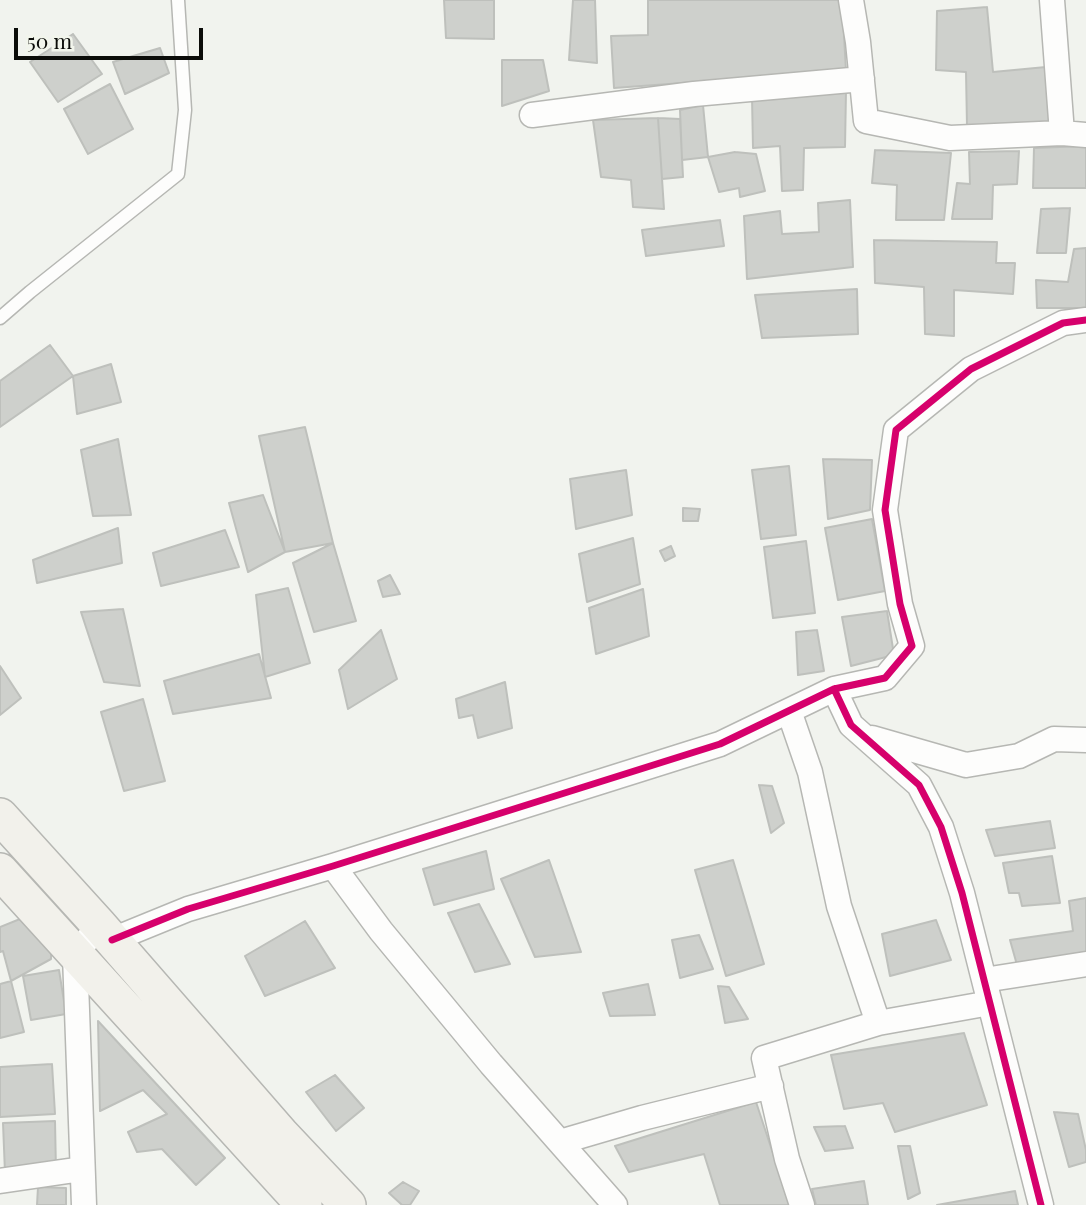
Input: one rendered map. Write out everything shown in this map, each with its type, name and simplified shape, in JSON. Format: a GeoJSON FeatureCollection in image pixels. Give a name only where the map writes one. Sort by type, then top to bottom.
{"type":"FeatureCollection","features":[{"type":"Feature","properties":{"kind":"main road"},"geometry":{"type":"LineString","coordinates":[[0,816],[281,1134],[348,1205]]}},
{"type":"Feature","properties":{"kind":"main road"},"geometry":{"type":"LineString","coordinates":[[2,876],[304,1205]]}},
{"type":"Feature","properties":{"kind":"street"},"geometry":{"type":"LineString","coordinates":[[851,0],[866,121],[950,138],[1074,134],[1052,0]]}},
{"type":"Feature","properties":{"kind":"street"},"geometry":{"type":"LineString","coordinates":[[532,115],[694,94],[862,79]]}},
{"type":"Feature","properties":{"kind":"street"},"geometry":{"type":"LineString","coordinates":[[84,1205],[75,955],[105,933],[333,866],[720,744],[834,689],[885,678],[912,646],[900,604],[885,510],[896,430],[971,369],[1063,323],[1086,320]]}},
{"type":"Feature","properties":{"kind":"street"},"geometry":{"type":"LineString","coordinates":[[834,689],[851,724],[919,785],[941,827],[962,893],[1041,1205]]}},
{"type":"Feature","properties":{"kind":"street"},"geometry":{"type":"LineString","coordinates":[[789,711],[810,772],[839,906],[878,1023]]}},
{"type":"Feature","properties":{"kind":"street"},"geometry":{"type":"LineString","coordinates":[[864,736],[966,765],[1019,756],[1054,739],[1086,740]]}},
{"type":"Feature","properties":{"kind":"street"},"geometry":{"type":"LineString","coordinates":[[333,866],[390,942],[491,1064],[615,1205]]}},
{"type":"Feature","properties":{"kind":"street"},"geometry":{"type":"LineString","coordinates":[[802,1205],[787,1160],[764,1058],[1086,964]]}},
{"type":"Feature","properties":{"kind":"street"},"geometry":{"type":"LineString","coordinates":[[560,1142],[642,1118],[771,1086]]}},
{"type":"Feature","properties":{"kind":"street"},"geometry":{"type":"LineString","coordinates":[[0,1181],[82,1169]]}},
{"type":"Feature","properties":{"kind":"lane"},"geometry":{"type":"LineString","coordinates":[[0,318],[178,174],[186,110],[177,0]]}},
{"type":"Feature","properties":{"kind":"building"},"geometry":{"type":"Polygon","coordinates":[[[444,0],[494,0],[494,39],[446,38],[444,0]]]}},
{"type":"Feature","properties":{"kind":"building"},"geometry":{"type":"Polygon","coordinates":[[[573,0],[595,0],[597,63],[569,60],[573,0]]]}},
{"type":"Feature","properties":{"kind":"building"},"geometry":{"type":"Polygon","coordinates":[[[648,0],[842,0],[846,71],[614,88],[611,36],[648,35],[648,0]]]}},
{"type":"Feature","properties":{"kind":"building"},"geometry":{"type":"Polygon","coordinates":[[[987,7],[993,72],[1046,67],[1053,122],[967,126],[966,72],[936,70],[937,11],[987,7]]]}},
{"type":"Feature","properties":{"kind":"building"},"geometry":{"type":"Polygon","coordinates":[[[73,34],[102,74],[58,102],[30,62],[73,34]]]}},
{"type":"Feature","properties":{"kind":"building"},"geometry":{"type":"Polygon","coordinates":[[[160,48],[169,73],[125,94],[113,62],[160,48]]]}},
{"type":"Feature","properties":{"kind":"building"},"geometry":{"type":"Polygon","coordinates":[[[502,60],[543,60],[549,91],[502,106],[502,60]]]}},
{"type":"Feature","properties":{"kind":"building"},"geometry":{"type":"Polygon","coordinates":[[[110,84],[133,129],[88,154],[64,109],[110,84]]]}},
{"type":"Feature","properties":{"kind":"building"},"geometry":{"type":"Polygon","coordinates":[[[846,91],[845,147],[804,148],[803,190],[782,191],[780,146],[753,148],[752,97],[846,91]]]}},
{"type":"Feature","properties":{"kind":"building"},"geometry":{"type":"Polygon","coordinates":[[[703,105],[708,157],[682,160],[680,110],[703,105]]]}},
{"type":"Feature","properties":{"kind":"building"},"geometry":{"type":"Polygon","coordinates":[[[658,118],[664,209],[633,207],[631,180],[601,177],[593,120],[658,118]]]}},
{"type":"Feature","properties":{"kind":"building"},"geometry":{"type":"Polygon","coordinates":[[[658,118],[680,119],[683,177],[662,179],[658,118]]]}},
{"type":"Feature","properties":{"kind":"building"},"geometry":{"type":"Polygon","coordinates":[[[1086,146],[1086,188],[1033,188],[1034,148],[1086,146]]]}},
{"type":"Feature","properties":{"kind":"building"},"geometry":{"type":"Polygon","coordinates":[[[875,150],[951,153],[944,220],[896,220],[897,185],[872,183],[875,150]]]}},
{"type":"Feature","properties":{"kind":"building"},"geometry":{"type":"Polygon","coordinates":[[[1019,151],[1017,184],[993,185],[992,219],[952,219],[957,183],[970,184],[969,152],[1019,151]]]}},
{"type":"Feature","properties":{"kind":"building"},"geometry":{"type":"Polygon","coordinates":[[[735,152],[756,154],[765,191],[740,197],[739,188],[719,192],[708,157],[735,152]]]}},
{"type":"Feature","properties":{"kind":"building"},"geometry":{"type":"Polygon","coordinates":[[[850,200],[853,267],[747,279],[744,216],[780,211],[782,234],[819,232],[818,203],[850,200]]]}},
{"type":"Feature","properties":{"kind":"building"},"geometry":{"type":"Polygon","coordinates":[[[1070,208],[1066,253],[1037,253],[1041,209],[1070,208]]]}},
{"type":"Feature","properties":{"kind":"building"},"geometry":{"type":"Polygon","coordinates":[[[720,220],[724,246],[646,256],[642,230],[720,220]]]}},
{"type":"Feature","properties":{"kind":"building"},"geometry":{"type":"Polygon","coordinates":[[[874,240],[997,242],[996,263],[1015,263],[1013,294],[954,290],[954,336],[925,334],[924,287],[875,283],[874,240]]]}},
{"type":"Feature","properties":{"kind":"building"},"geometry":{"type":"Polygon","coordinates":[[[1086,248],[1086,308],[1037,308],[1036,280],[1068,282],[1074,249],[1086,248]]]}},
{"type":"Feature","properties":{"kind":"building"},"geometry":{"type":"Polygon","coordinates":[[[857,289],[858,334],[762,338],[755,295],[857,289]]]}},
{"type":"Feature","properties":{"kind":"building"},"geometry":{"type":"Polygon","coordinates":[[[50,345],[73,376],[0,427],[0,381],[50,345]]]}},
{"type":"Feature","properties":{"kind":"building"},"geometry":{"type":"Polygon","coordinates":[[[111,364],[121,402],[77,414],[73,376],[111,364]]]}},
{"type":"Feature","properties":{"kind":"building"},"geometry":{"type":"Polygon","coordinates":[[[305,427],[333,543],[285,552],[259,436],[305,427]]]}},
{"type":"Feature","properties":{"kind":"building"},"geometry":{"type":"Polygon","coordinates":[[[118,439],[131,515],[93,516],[81,450],[118,439]]]}},
{"type":"Feature","properties":{"kind":"building"},"geometry":{"type":"Polygon","coordinates":[[[823,459],[872,460],[870,510],[828,519],[823,459]]]}},
{"type":"Feature","properties":{"kind":"building"},"geometry":{"type":"Polygon","coordinates":[[[789,466],[796,535],[761,539],[752,470],[789,466]]]}},
{"type":"Feature","properties":{"kind":"building"},"geometry":{"type":"Polygon","coordinates":[[[626,470],[632,515],[576,529],[570,479],[626,470]]]}},
{"type":"Feature","properties":{"kind":"building"},"geometry":{"type":"Polygon","coordinates":[[[263,495],[285,552],[248,572],[229,503],[263,495]]]}},
{"type":"Feature","properties":{"kind":"building"},"geometry":{"type":"Polygon","coordinates":[[[683,508],[700,509],[698,521],[683,521],[683,508]]]}},
{"type":"Feature","properties":{"kind":"building"},"geometry":{"type":"Polygon","coordinates":[[[872,519],[885,591],[838,600],[825,528],[872,519]]]}},
{"type":"Feature","properties":{"kind":"building"},"geometry":{"type":"Polygon","coordinates":[[[118,528],[122,563],[37,583],[33,560],[118,528]]]}},
{"type":"Feature","properties":{"kind":"building"},"geometry":{"type":"Polygon","coordinates":[[[225,530],[239,567],[161,586],[153,553],[225,530]]]}},
{"type":"Feature","properties":{"kind":"building"},"geometry":{"type":"Polygon","coordinates":[[[633,538],[640,584],[587,602],[579,554],[633,538]]]}},
{"type":"Feature","properties":{"kind":"building"},"geometry":{"type":"Polygon","coordinates":[[[806,541],[815,613],[773,618],[764,547],[806,541]]]}},
{"type":"Feature","properties":{"kind":"building"},"geometry":{"type":"Polygon","coordinates":[[[333,543],[356,621],[314,632],[293,563],[333,543]]]}},
{"type":"Feature","properties":{"kind":"building"},"geometry":{"type":"Polygon","coordinates":[[[671,546],[675,556],[665,561],[660,551],[671,546]]]}},
{"type":"Feature","properties":{"kind":"building"},"geometry":{"type":"Polygon","coordinates":[[[390,575],[400,594],[383,597],[378,581],[390,575]]]}},
{"type":"Feature","properties":{"kind":"building"},"geometry":{"type":"Polygon","coordinates":[[[288,588],[310,663],[265,677],[256,595],[288,588]]]}},
{"type":"Feature","properties":{"kind":"building"},"geometry":{"type":"Polygon","coordinates":[[[643,589],[649,636],[596,654],[589,608],[643,589]]]}},
{"type":"Feature","properties":{"kind":"building"},"geometry":{"type":"Polygon","coordinates":[[[123,609],[140,686],[104,682],[81,612],[123,609]]]}},
{"type":"Feature","properties":{"kind":"building"},"geometry":{"type":"Polygon","coordinates":[[[887,611],[894,655],[851,666],[842,617],[887,611]]]}},
{"type":"Feature","properties":{"kind":"building"},"geometry":{"type":"Polygon","coordinates":[[[381,630],[397,679],[348,709],[339,670],[381,630]]]}},
{"type":"Feature","properties":{"kind":"building"},"geometry":{"type":"Polygon","coordinates":[[[817,630],[824,671],[798,675],[796,632],[817,630]]]}},
{"type":"Feature","properties":{"kind":"building"},"geometry":{"type":"Polygon","coordinates":[[[259,654],[271,698],[173,714],[164,681],[259,654]]]}},
{"type":"Feature","properties":{"kind":"building"},"geometry":{"type":"Polygon","coordinates":[[[0,666],[21,698],[0,715],[0,666]]]}},
{"type":"Feature","properties":{"kind":"building"},"geometry":{"type":"Polygon","coordinates":[[[505,682],[512,728],[478,738],[473,715],[459,718],[456,699],[505,682]]]}},
{"type":"Feature","properties":{"kind":"building"},"geometry":{"type":"Polygon","coordinates":[[[143,699],[165,781],[124,791],[101,712],[143,699]]]}},
{"type":"Feature","properties":{"kind":"building"},"geometry":{"type":"Polygon","coordinates":[[[759,785],[772,786],[784,823],[771,833],[759,785]]]}},
{"type":"Feature","properties":{"kind":"building"},"geometry":{"type":"Polygon","coordinates":[[[1050,821],[1055,848],[995,856],[986,830],[1050,821]]]}},
{"type":"Feature","properties":{"kind":"building"},"geometry":{"type":"Polygon","coordinates":[[[486,851],[494,889],[434,905],[423,869],[486,851]]]}},
{"type":"Feature","properties":{"kind":"building"},"geometry":{"type":"Polygon","coordinates":[[[1052,856],[1060,903],[1022,906],[1019,893],[1009,893],[1003,863],[1052,856]]]}},
{"type":"Feature","properties":{"kind":"building"},"geometry":{"type":"Polygon","coordinates":[[[549,860],[581,952],[535,957],[501,879],[549,860]]]}},
{"type":"Feature","properties":{"kind":"building"},"geometry":{"type":"Polygon","coordinates":[[[733,860],[764,964],[726,976],[695,870],[733,860]]]}},
{"type":"Feature","properties":{"kind":"building"},"geometry":{"type":"Polygon","coordinates":[[[1086,898],[1086,955],[1017,965],[1010,940],[1073,931],[1069,901],[1086,898]]]}},
{"type":"Feature","properties":{"kind":"building"},"geometry":{"type":"Polygon","coordinates":[[[479,904],[510,964],[475,972],[448,913],[479,904]]]}},
{"type":"Feature","properties":{"kind":"building"},"geometry":{"type":"Polygon","coordinates":[[[20,919],[51,951],[51,959],[11,981],[3,951],[0,952],[0,927],[20,919]]]}},
{"type":"Feature","properties":{"kind":"building"},"geometry":{"type":"Polygon","coordinates":[[[936,920],[951,960],[890,976],[882,934],[936,920]]]}},
{"type":"Feature","properties":{"kind":"building"},"geometry":{"type":"Polygon","coordinates":[[[305,921],[335,968],[265,996],[245,956],[305,921]]]}},
{"type":"Feature","properties":{"kind":"building"},"geometry":{"type":"Polygon","coordinates":[[[699,935],[713,969],[680,978],[672,940],[699,935]]]}},
{"type":"Feature","properties":{"kind":"building"},"geometry":{"type":"Polygon","coordinates":[[[59,970],[66,1014],[31,1020],[23,976],[59,970]]]}},
{"type":"Feature","properties":{"kind":"building"},"geometry":{"type":"Polygon","coordinates":[[[11,981],[24,1032],[0,1038],[0,984],[11,981]]]}},
{"type":"Feature","properties":{"kind":"building"},"geometry":{"type":"Polygon","coordinates":[[[648,984],[655,1015],[610,1016],[603,993],[648,984]]]}},
{"type":"Feature","properties":{"kind":"building"},"geometry":{"type":"Polygon","coordinates":[[[718,986],[729,987],[748,1019],[725,1023],[718,986]]]}},
{"type":"Feature","properties":{"kind":"building"},"geometry":{"type":"Polygon","coordinates":[[[98,1021],[225,1158],[196,1185],[162,1149],[137,1152],[128,1132],[167,1114],[143,1090],[100,1111],[98,1021]]]}},
{"type":"Feature","properties":{"kind":"building"},"geometry":{"type":"Polygon","coordinates":[[[964,1033],[987,1105],[895,1132],[883,1103],[844,1109],[831,1055],[964,1033]]]}},
{"type":"Feature","properties":{"kind":"building"},"geometry":{"type":"Polygon","coordinates":[[[52,1064],[55,1114],[0,1117],[0,1067],[52,1064]]]}},
{"type":"Feature","properties":{"kind":"building"},"geometry":{"type":"Polygon","coordinates":[[[335,1075],[364,1108],[336,1131],[306,1092],[335,1075]]]}},
{"type":"Feature","properties":{"kind":"building"},"geometry":{"type":"Polygon","coordinates":[[[756,1102],[790,1205],[720,1205],[704,1154],[629,1172],[615,1146],[756,1102]]]}},
{"type":"Feature","properties":{"kind":"building"},"geometry":{"type":"Polygon","coordinates":[[[1054,1112],[1078,1114],[1086,1162],[1069,1167],[1054,1112]]]}},
{"type":"Feature","properties":{"kind":"building"},"geometry":{"type":"Polygon","coordinates":[[[55,1121],[56,1172],[5,1173],[3,1123],[55,1121]]]}},
{"type":"Feature","properties":{"kind":"building"},"geometry":{"type":"Polygon","coordinates":[[[845,1126],[853,1148],[825,1151],[814,1127],[845,1126]]]}},
{"type":"Feature","properties":{"kind":"building"},"geometry":{"type":"Polygon","coordinates":[[[898,1146],[910,1146],[920,1193],[908,1199],[898,1146]]]}},
{"type":"Feature","properties":{"kind":"building"},"geometry":{"type":"Polygon","coordinates":[[[864,1181],[868,1205],[816,1205],[812,1189],[864,1181]]]}},
{"type":"Feature","properties":{"kind":"building"},"geometry":{"type":"Polygon","coordinates":[[[403,1182],[419,1191],[410,1205],[402,1205],[389,1193],[403,1182]]]}},
{"type":"Feature","properties":{"kind":"building"},"geometry":{"type":"Polygon","coordinates":[[[38,1187],[66,1188],[66,1205],[37,1205],[38,1187]]]}},
{"type":"Feature","properties":{"kind":"building"},"geometry":{"type":"Polygon","coordinates":[[[1015,1191],[1018,1205],[937,1205],[1015,1191]]]}},
{"type":"Feature","properties":{"kind":"cycle path"},"geometry":{"type":"LineString","coordinates":[[112,940],[188,909],[720,744],[834,689],[885,678],[912,646],[900,604],[885,510],[896,430],[971,369],[1063,323],[1086,320]]}},
{"type":"Feature","properties":{"kind":"cycle path"},"geometry":{"type":"LineString","coordinates":[[834,689],[851,725],[919,785],[941,827],[962,893],[1041,1205]]}}]}
